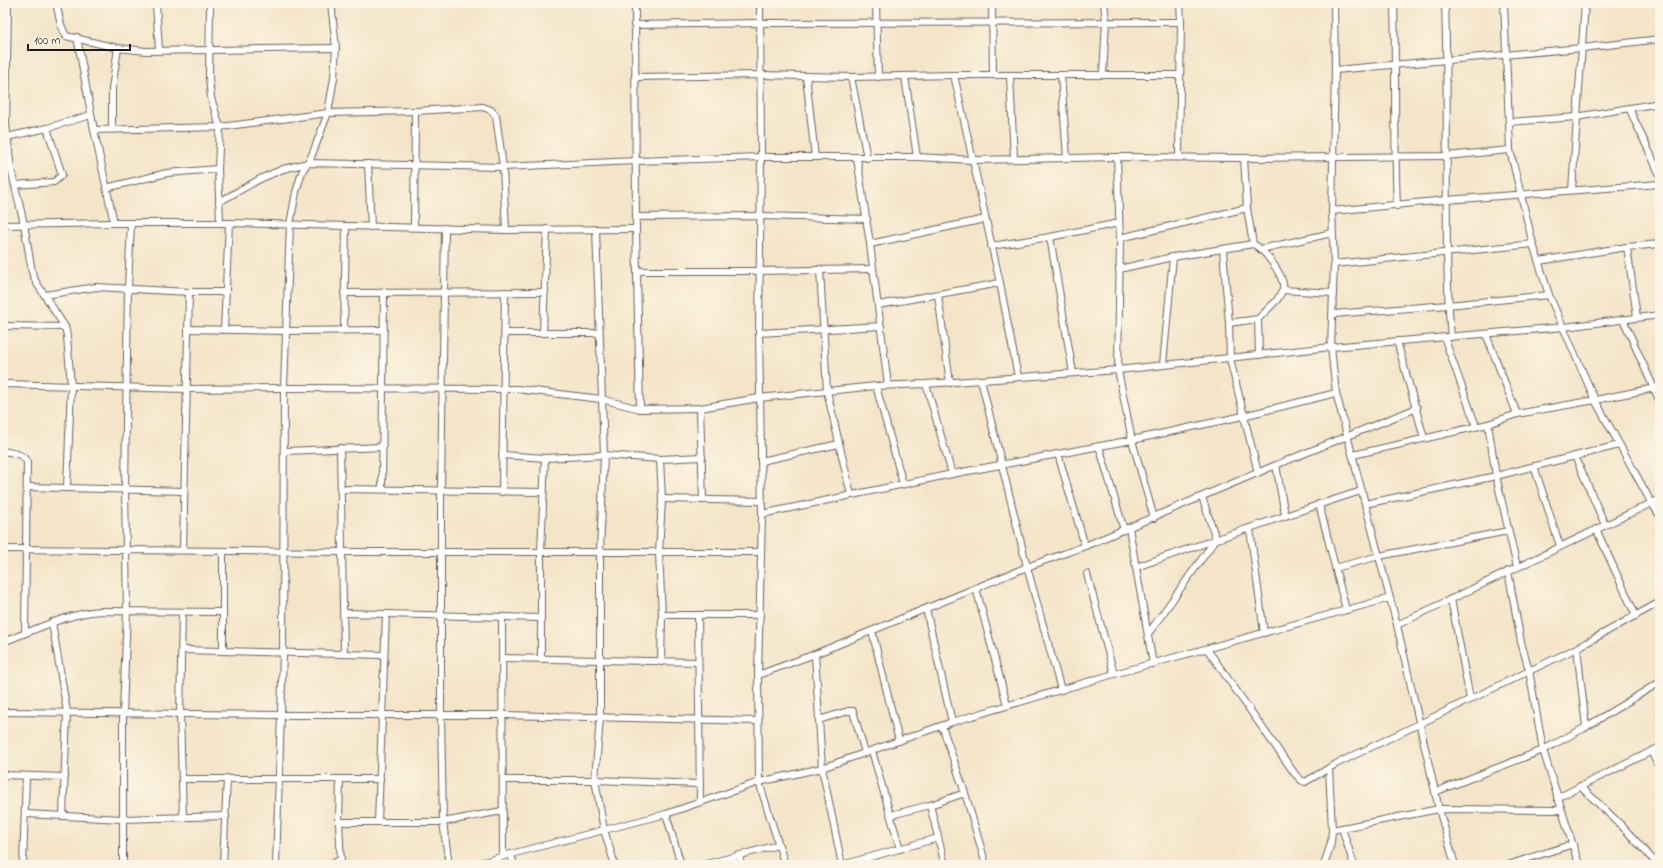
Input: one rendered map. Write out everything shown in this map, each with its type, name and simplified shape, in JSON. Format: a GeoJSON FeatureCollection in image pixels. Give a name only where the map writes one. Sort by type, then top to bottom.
{"type":"FeatureCollection","features":[{"type":"Feature","properties":{"kind":"street"},"geometry":{"type":"LineString","coordinates":[[8,3],[6,125],[11,169],[24,224],[32,272],[36,282],[65,327],[67,336],[71,386],[68,487]]}},
{"type":"Feature","properties":{"kind":"street"},"geometry":{"type":"LineString","coordinates":[[56,3],[63,32],[66,36],[77,37],[118,48],[159,50],[336,48]]}},
{"type":"Feature","properties":{"kind":"street"},"geometry":{"type":"LineString","coordinates":[[156,3],[159,50]]}},
{"type":"Feature","properties":{"kind":"street"},"geometry":{"type":"LineString","coordinates":[[210,3],[208,77],[211,98],[220,127],[218,169],[220,223]]}},
{"type":"Feature","properties":{"kind":"street"},"geometry":{"type":"LineString","coordinates":[[276,865],[283,653],[285,451],[284,388],[290,224],[296,192],[302,172],[312,155],[328,113],[334,78],[336,48],[331,3]]}},
{"type":"Feature","properties":{"kind":"street"},"geometry":{"type":"LineString","coordinates":[[635,3],[636,229],[640,409]]}},
{"type":"Feature","properties":{"kind":"street"},"geometry":{"type":"LineString","coordinates":[[760,3],[761,216],[759,271],[759,398],[762,514],[758,675],[759,782],[785,865]]}},
{"type":"Feature","properties":{"kind":"street"},"geometry":{"type":"LineString","coordinates":[[876,3],[878,77]]}},
{"type":"Feature","properties":{"kind":"street"},"geometry":{"type":"LineString","coordinates":[[992,3],[993,75]]}},
{"type":"Feature","properties":{"kind":"street"},"geometry":{"type":"LineString","coordinates":[[1103,75],[1106,21],[1104,3]]}},
{"type":"Feature","properties":{"kind":"street"},"geometry":{"type":"LineString","coordinates":[[1179,156],[1180,3]]}},
{"type":"Feature","properties":{"kind":"street"},"geometry":{"type":"LineString","coordinates":[[1334,3],[1335,70],[1332,211],[1334,264],[1331,347],[1336,393],[1397,624],[1439,809],[1455,865]]}},
{"type":"Feature","properties":{"kind":"street"},"geometry":{"type":"LineString","coordinates":[[1394,3],[1394,156],[1397,206]]}},
{"type":"Feature","properties":{"kind":"street"},"geometry":{"type":"LineString","coordinates":[[1445,3],[1447,60],[1446,200],[1448,305],[1451,337]]}},
{"type":"Feature","properties":{"kind":"street"},"geometry":{"type":"LineString","coordinates":[[1504,3],[1510,150],[1533,244],[1549,295],[1595,400],[1650,502],[1660,516]]}},
{"type":"Feature","properties":{"kind":"street"},"geometry":{"type":"LineString","coordinates":[[1572,190],[1585,3]]}},
{"type":"Feature","properties":{"kind":"street"},"geometry":{"type":"LineString","coordinates":[[634,25],[761,22],[1181,22]]}},
{"type":"Feature","properties":{"kind":"street"},"geometry":{"type":"LineString","coordinates":[[77,37],[91,115],[114,223]]}},
{"type":"Feature","properties":{"kind":"street"},"geometry":{"type":"LineString","coordinates":[[1335,70],[1582,48],[1660,39]]}},
{"type":"Feature","properties":{"kind":"street"},"geometry":{"type":"LineString","coordinates":[[112,128],[112,89],[118,48]]}},
{"type":"Feature","properties":{"kind":"street"},"geometry":{"type":"LineString","coordinates":[[635,77],[761,75],[851,77],[954,75],[1180,75]]}},
{"type":"Feature","properties":{"kind":"street"},"geometry":{"type":"LineString","coordinates":[[954,75],[974,160],[990,246],[1000,283],[1018,377]]}},
{"type":"Feature","properties":{"kind":"street"},"geometry":{"type":"LineString","coordinates":[[1060,75],[1067,158]]}},
{"type":"Feature","properties":{"kind":"street"},"geometry":{"type":"LineString","coordinates":[[806,76],[815,157]]}},
{"type":"Feature","properties":{"kind":"street"},"geometry":{"type":"LineString","coordinates":[[1010,76],[1014,159]]}},
{"type":"Feature","properties":{"kind":"street"},"geometry":{"type":"LineString","coordinates":[[851,77],[867,158]]}},
{"type":"Feature","properties":{"kind":"street"},"geometry":{"type":"LineString","coordinates":[[905,77],[917,157]]}},
{"type":"Feature","properties":{"kind":"street"},"geometry":{"type":"LineString","coordinates":[[1509,122],[1576,117],[1660,103]]}},
{"type":"Feature","properties":{"kind":"street"},"geometry":{"type":"LineString","coordinates":[[94,130],[112,128],[220,127],[328,113],[415,111],[483,107],[491,110],[496,116],[504,167],[506,230]]}},
{"type":"Feature","properties":{"kind":"street"},"geometry":{"type":"LineString","coordinates":[[1629,108],[1660,174]]}},
{"type":"Feature","properties":{"kind":"street"},"geometry":{"type":"LineString","coordinates":[[414,227],[415,111]]}},
{"type":"Feature","properties":{"kind":"street"},"geometry":{"type":"LineString","coordinates":[[7,137],[47,128],[91,115]]}},
{"type":"Feature","properties":{"kind":"street"},"geometry":{"type":"LineString","coordinates":[[15,185],[54,182],[60,179],[62,175],[47,128]]}},
{"type":"Feature","properties":{"kind":"street"},"geometry":{"type":"LineString","coordinates":[[219,202],[260,179],[283,169],[308,163],[504,167],[636,160],[761,157],[917,157],[974,160],[1179,156],[1244,158],[1446,156],[1510,150]]}},
{"type":"Feature","properties":{"kind":"street"},"geometry":{"type":"LineString","coordinates":[[1117,157],[1120,238],[1118,370],[1132,440],[1154,518]]}},
{"type":"Feature","properties":{"kind":"street"},"geometry":{"type":"LineString","coordinates":[[857,158],[867,219],[888,385]]}},
{"type":"Feature","properties":{"kind":"street"},"geometry":{"type":"LineString","coordinates":[[1244,158],[1247,208],[1252,244]]}},
{"type":"Feature","properties":{"kind":"street"},"geometry":{"type":"LineString","coordinates":[[368,164],[371,227]]}},
{"type":"Feature","properties":{"kind":"street"},"geometry":{"type":"LineString","coordinates":[[106,188],[167,173],[218,169]]}},
{"type":"Feature","properties":{"kind":"street"},"geometry":{"type":"LineString","coordinates":[[1332,211],[1397,206],[1446,200],[1660,184]]}},
{"type":"Feature","properties":{"kind":"street"},"geometry":{"type":"LineString","coordinates":[[1120,238],[1247,208]]}},
{"type":"Feature","properties":{"kind":"street"},"geometry":{"type":"LineString","coordinates":[[636,217],[761,216],[867,219]]}},
{"type":"Feature","properties":{"kind":"street"},"geometry":{"type":"LineString","coordinates":[[870,244],[985,219]]}},
{"type":"Feature","properties":{"kind":"street"},"geometry":{"type":"LineString","coordinates":[[123,865],[123,713],[127,611],[125,550],[126,388],[131,223]]}},
{"type":"Feature","properties":{"kind":"street"},"geometry":{"type":"LineString","coordinates":[[3,225],[220,223],[506,230],[636,229]]}},
{"type":"Feature","properties":{"kind":"street"},"geometry":{"type":"LineString","coordinates":[[990,246],[1050,237],[1119,223]]}},
{"type":"Feature","properties":{"kind":"street"},"geometry":{"type":"LineString","coordinates":[[224,330],[229,224]]}},
{"type":"Feature","properties":{"kind":"street"},"geometry":{"type":"LineString","coordinates":[[344,330],[346,226]]}},
{"type":"Feature","properties":{"kind":"street"},"geometry":{"type":"LineString","coordinates":[[445,228],[441,490],[441,714],[443,822],[449,865]]}},
{"type":"Feature","properties":{"kind":"street"},"geometry":{"type":"LineString","coordinates":[[543,332],[547,229]]}},
{"type":"Feature","properties":{"kind":"street"},"geometry":{"type":"LineString","coordinates":[[596,229],[604,455],[600,552],[600,718],[596,780],[604,830],[615,865]]}},
{"type":"Feature","properties":{"kind":"street"},"geometry":{"type":"LineString","coordinates":[[1261,249],[1332,232]]}},
{"type":"Feature","properties":{"kind":"street"},"geometry":{"type":"LineString","coordinates":[[1050,237],[1073,373]]}},
{"type":"Feature","properties":{"kind":"street"},"geometry":{"type":"LineString","coordinates":[[1119,269],[1173,257],[1223,250],[1252,244],[1261,249],[1282,280],[1284,285],[1283,290],[1277,300],[1258,319],[1229,323]]}},
{"type":"Feature","properties":{"kind":"street"},"geometry":{"type":"LineString","coordinates":[[1334,264],[1533,244]]}},
{"type":"Feature","properties":{"kind":"street"},"geometry":{"type":"LineString","coordinates":[[1539,261],[1627,247],[1660,244]]}},
{"type":"Feature","properties":{"kind":"street"},"geometry":{"type":"LineString","coordinates":[[1627,247],[1637,317]]}},
{"type":"Feature","properties":{"kind":"street"},"geometry":{"type":"LineString","coordinates":[[1223,250],[1229,323],[1230,359],[1258,473]]}},
{"type":"Feature","properties":{"kind":"street"},"geometry":{"type":"LineString","coordinates":[[1163,364],[1173,257]]}},
{"type":"Feature","properties":{"kind":"street"},"geometry":{"type":"LineString","coordinates":[[637,271],[873,269]]}},
{"type":"Feature","properties":{"kind":"street"},"geometry":{"type":"LineString","coordinates":[[820,270],[827,391],[851,495]]}},
{"type":"Feature","properties":{"kind":"street"},"geometry":{"type":"LineString","coordinates":[[878,305],[1000,283]]}},
{"type":"Feature","properties":{"kind":"street"},"geometry":{"type":"LineString","coordinates":[[45,295],[96,287],[190,292],[225,292]]}},
{"type":"Feature","properties":{"kind":"street"},"geometry":{"type":"LineString","coordinates":[[1283,290],[1333,293]]}},
{"type":"Feature","properties":{"kind":"street"},"geometry":{"type":"LineString","coordinates":[[183,550],[190,292]]}},
{"type":"Feature","properties":{"kind":"street"},"geometry":{"type":"LineString","coordinates":[[382,488],[384,292]]}},
{"type":"Feature","properties":{"kind":"street"},"geometry":{"type":"LineString","coordinates":[[502,492],[505,292]]}},
{"type":"Feature","properties":{"kind":"street"},"geometry":{"type":"LineString","coordinates":[[344,293],[545,292]]}},
{"type":"Feature","properties":{"kind":"street"},"geometry":{"type":"LineString","coordinates":[[938,295],[950,383]]}},
{"type":"Feature","properties":{"kind":"street"},"geometry":{"type":"LineString","coordinates":[[1333,314],[1549,295]]}},
{"type":"Feature","properties":{"kind":"street"},"geometry":{"type":"LineString","coordinates":[[3,384],[188,389],[517,389],[601,399],[640,409],[700,408],[759,398],[876,386],[950,383],[1118,370],[1331,347],[1564,327],[1660,315]]}},
{"type":"Feature","properties":{"kind":"street"},"geometry":{"type":"LineString","coordinates":[[1258,319],[1259,354]]}},
{"type":"Feature","properties":{"kind":"street"},"geometry":{"type":"LineString","coordinates":[[1623,319],[1657,387],[1660,402]]}},
{"type":"Feature","properties":{"kind":"street"},"geometry":{"type":"LineString","coordinates":[[3,326],[65,327]]}},
{"type":"Feature","properties":{"kind":"street"},"geometry":{"type":"LineString","coordinates":[[759,333],[881,326]]}},
{"type":"Feature","properties":{"kind":"street"},"geometry":{"type":"LineString","coordinates":[[188,330],[384,330]]}},
{"type":"Feature","properties":{"kind":"street"},"geometry":{"type":"LineString","coordinates":[[505,333],[599,333]]}},
{"type":"Feature","properties":{"kind":"street"},"geometry":{"type":"LineString","coordinates":[[1486,334],[1517,414]]}},
{"type":"Feature","properties":{"kind":"street"},"geometry":{"type":"LineString","coordinates":[[1444,338],[1476,426]]}},
{"type":"Feature","properties":{"kind":"street"},"geometry":{"type":"LineString","coordinates":[[1397,341],[1417,408],[1424,438]]}},
{"type":"Feature","properties":{"kind":"street"},"geometry":{"type":"LineString","coordinates":[[982,380],[1027,567],[1061,690]]}},
{"type":"Feature","properties":{"kind":"street"},"geometry":{"type":"LineString","coordinates":[[926,384],[952,474]]}},
{"type":"Feature","properties":{"kind":"street"},"geometry":{"type":"LineString","coordinates":[[876,386],[903,484]]}},
{"type":"Feature","properties":{"kind":"street"},"geometry":{"type":"LineString","coordinates":[[1353,455],[1488,424],[1517,414],[1657,387]]}},
{"type":"Feature","properties":{"kind":"street"},"geometry":{"type":"LineString","coordinates":[[762,514],[952,474],[1132,440],[1243,416],[1336,393]]}},
{"type":"Feature","properties":{"kind":"street"},"geometry":{"type":"LineString","coordinates":[[700,408],[703,500]]}},
{"type":"Feature","properties":{"kind":"street"},"geometry":{"type":"LineString","coordinates":[[758,675],[816,654],[1027,567],[1127,529],[1276,465],[1417,408]]}},
{"type":"Feature","properties":{"kind":"street"},"geometry":{"type":"LineString","coordinates":[[1488,424],[1496,476],[1517,567]]}},
{"type":"Feature","properties":{"kind":"street"},"geometry":{"type":"LineString","coordinates":[[761,461],[839,444]]}},
{"type":"Feature","properties":{"kind":"street"},"geometry":{"type":"LineString","coordinates":[[1365,504],[1496,476],[1619,445]]}},
{"type":"Feature","properties":{"kind":"street"},"geometry":{"type":"LineString","coordinates":[[1099,446],[1127,529],[1136,567],[1153,664]]}},
{"type":"Feature","properties":{"kind":"street"},"geometry":{"type":"LineString","coordinates":[[285,451],[382,447]]}},
{"type":"Feature","properties":{"kind":"street"},"geometry":{"type":"LineString","coordinates":[[340,448],[344,654]]}},
{"type":"Feature","properties":{"kind":"street"},"geometry":{"type":"LineString","coordinates":[[3,452],[18,454],[24,457],[27,462],[25,633]]}},
{"type":"Feature","properties":{"kind":"street"},"geometry":{"type":"LineString","coordinates":[[1058,454],[1084,546]]}},
{"type":"Feature","properties":{"kind":"street"},"geometry":{"type":"LineString","coordinates":[[502,455],[545,458],[604,455],[660,459],[702,457]]}},
{"type":"Feature","properties":{"kind":"street"},"geometry":{"type":"LineString","coordinates":[[1575,456],[1605,526]]}},
{"type":"Feature","properties":{"kind":"street"},"geometry":{"type":"LineString","coordinates":[[541,659],[542,492],[545,458]]}},
{"type":"Feature","properties":{"kind":"street"},"geometry":{"type":"LineString","coordinates":[[660,459],[662,499],[659,553],[662,615],[661,662]]}},
{"type":"Feature","properties":{"kind":"street"},"geometry":{"type":"LineString","coordinates":[[1276,465],[1285,515]]}},
{"type":"Feature","properties":{"kind":"street"},"geometry":{"type":"LineString","coordinates":[[1534,466],[1560,546]]}},
{"type":"Feature","properties":{"kind":"street"},"geometry":{"type":"LineString","coordinates":[[27,488],[68,487],[184,491]]}},
{"type":"Feature","properties":{"kind":"street"},"geometry":{"type":"LineString","coordinates":[[340,488],[542,492]]}},
{"type":"Feature","properties":{"kind":"street"},"geometry":{"type":"LineString","coordinates":[[1136,567],[1216,539],[1250,529],[1285,515],[1361,491]]}},
{"type":"Feature","properties":{"kind":"street"},"geometry":{"type":"LineString","coordinates":[[1202,497],[1216,539]]}},
{"type":"Feature","properties":{"kind":"street"},"geometry":{"type":"LineString","coordinates":[[662,499],[761,501]]}},
{"type":"Feature","properties":{"kind":"street"},"geometry":{"type":"LineString","coordinates":[[1397,624],[1605,526],[1650,502],[1660,499]]}},
{"type":"Feature","properties":{"kind":"street"},"geometry":{"type":"LineString","coordinates":[[1319,504],[1346,610]]}},
{"type":"Feature","properties":{"kind":"street"},"geometry":{"type":"LineString","coordinates":[[1250,529],[1264,633]]}},
{"type":"Feature","properties":{"kind":"street"},"geometry":{"type":"LineString","coordinates":[[1596,529],[1636,616]]}},
{"type":"Feature","properties":{"kind":"street"},"geometry":{"type":"LineString","coordinates":[[1335,568],[1379,556],[1508,531]]}},
{"type":"Feature","properties":{"kind":"street"},"geometry":{"type":"LineString","coordinates":[[1148,634],[1216,539]]}},
{"type":"Feature","properties":{"kind":"street"},"geometry":{"type":"LineString","coordinates":[[3,549],[284,552],[761,552]]}},
{"type":"Feature","properties":{"kind":"street"},"geometry":{"type":"LineString","coordinates":[[223,551],[223,650]]}},
{"type":"Feature","properties":{"kind":"street"},"geometry":{"type":"LineString","coordinates":[[1508,571],[1521,642],[1529,670],[1543,750],[1579,865]]}},
{"type":"Feature","properties":{"kind":"street"},"geometry":{"type":"LineString","coordinates":[[1087,574],[1114,674]]}},
{"type":"Feature","properties":{"kind":"street"},"geometry":{"type":"LineString","coordinates":[[976,588],[1007,705]]}},
{"type":"Feature","properties":{"kind":"street"},"geometry":{"type":"LineString","coordinates":[[474,865],[503,856],[666,814],[759,782],[822,768],[952,722],[1007,705],[1390,598]]}},
{"type":"Feature","properties":{"kind":"street"},"geometry":{"type":"LineString","coordinates":[[1451,599],[1470,699]]}},
{"type":"Feature","properties":{"kind":"street"},"geometry":{"type":"LineString","coordinates":[[1207,649],[1301,780],[1309,781],[1330,768],[1419,723],[1576,648],[1660,602]]}},
{"type":"Feature","properties":{"kind":"street"},"geometry":{"type":"LineString","coordinates":[[926,609],[952,722]]}},
{"type":"Feature","properties":{"kind":"street"},"geometry":{"type":"LineString","coordinates":[[3,642],[71,615],[88,612],[222,612]]}},
{"type":"Feature","properties":{"kind":"street"},"geometry":{"type":"LineString","coordinates":[[182,612],[180,714],[183,817]]}},
{"type":"Feature","properties":{"kind":"street"},"geometry":{"type":"LineString","coordinates":[[344,613],[541,618]]}},
{"type":"Feature","properties":{"kind":"street"},"geometry":{"type":"LineString","coordinates":[[378,822],[386,614]]}},
{"type":"Feature","properties":{"kind":"street"},"geometry":{"type":"LineString","coordinates":[[662,615],[760,615]]}},
{"type":"Feature","properties":{"kind":"street"},"geometry":{"type":"LineString","coordinates":[[698,616],[700,802]]}},
{"type":"Feature","properties":{"kind":"street"},"geometry":{"type":"LineString","coordinates":[[502,617],[503,856]]}},
{"type":"Feature","properties":{"kind":"street"},"geometry":{"type":"LineString","coordinates":[[52,622],[67,712],[63,816]]}},
{"type":"Feature","properties":{"kind":"street"},"geometry":{"type":"LineString","coordinates":[[872,631],[900,741]]}},
{"type":"Feature","properties":{"kind":"street"},"geometry":{"type":"LineString","coordinates":[[1576,648],[1586,727]]}},
{"type":"Feature","properties":{"kind":"street"},"geometry":{"type":"LineString","coordinates":[[182,650],[384,655]]}},
{"type":"Feature","properties":{"kind":"street"},"geometry":{"type":"LineString","coordinates":[[816,654],[822,768],[842,865],[938,838]]}},
{"type":"Feature","properties":{"kind":"street"},"geometry":{"type":"LineString","coordinates":[[503,658],[698,662]]}},
{"type":"Feature","properties":{"kind":"street"},"geometry":{"type":"LineString","coordinates":[[1435,792],[1543,750],[1586,727],[1660,682]]}},
{"type":"Feature","properties":{"kind":"street"},"geometry":{"type":"LineString","coordinates":[[819,720],[851,710],[854,711],[865,753]]}},
{"type":"Feature","properties":{"kind":"street"},"geometry":{"type":"LineString","coordinates":[[3,712],[281,715],[441,714],[758,721]]}},
{"type":"Feature","properties":{"kind":"street"},"geometry":{"type":"LineString","coordinates":[[942,726],[965,793],[986,865]]}},
{"type":"Feature","properties":{"kind":"street"},"geometry":{"type":"LineString","coordinates":[[1557,798],[1660,747]]}},
{"type":"Feature","properties":{"kind":"street"},"geometry":{"type":"LineString","coordinates":[[872,751],[900,849]]}},
{"type":"Feature","properties":{"kind":"street"},"geometry":{"type":"LineString","coordinates":[[1651,751],[1660,770]]}},
{"type":"Feature","properties":{"kind":"street"},"geometry":{"type":"LineString","coordinates":[[1324,865],[1331,843],[1332,830],[1330,768]]}},
{"type":"Feature","properties":{"kind":"street"},"geometry":{"type":"LineString","coordinates":[[3,775],[65,777]]}},
{"type":"Feature","properties":{"kind":"street"},"geometry":{"type":"LineString","coordinates":[[23,865],[26,814],[26,776]]}},
{"type":"Feature","properties":{"kind":"street"},"geometry":{"type":"LineString","coordinates":[[223,865],[228,778]]}},
{"type":"Feature","properties":{"kind":"street"},"geometry":{"type":"LineString","coordinates":[[182,779],[380,779]]}},
{"type":"Feature","properties":{"kind":"street"},"geometry":{"type":"LineString","coordinates":[[329,865],[341,862],[339,822],[340,779]]}},
{"type":"Feature","properties":{"kind":"street"},"geometry":{"type":"LineString","coordinates":[[503,780],[596,780],[700,784]]}},
{"type":"Feature","properties":{"kind":"street"},"geometry":{"type":"LineString","coordinates":[[1580,786],[1622,826],[1658,865]]}},
{"type":"Feature","properties":{"kind":"street"},"geometry":{"type":"LineString","coordinates":[[891,815],[930,805],[965,793]]}},
{"type":"Feature","properties":{"kind":"street"},"geometry":{"type":"LineString","coordinates":[[930,805],[945,865]]}},
{"type":"Feature","properties":{"kind":"street"},"geometry":{"type":"LineString","coordinates":[[1332,830],[1439,809],[1561,810]]}},
{"type":"Feature","properties":{"kind":"street"},"geometry":{"type":"LineString","coordinates":[[339,822],[443,822],[502,811]]}},
{"type":"Feature","properties":{"kind":"street"},"geometry":{"type":"LineString","coordinates":[[26,814],[122,819],[226,816]]}},
{"type":"Feature","properties":{"kind":"street"},"geometry":{"type":"LineString","coordinates":[[666,814],[681,865]]}},
{"type":"Feature","properties":{"kind":"street"},"geometry":{"type":"LineString","coordinates":[[1342,828],[1354,865]]}},
{"type":"Feature","properties":{"kind":"street"},"geometry":{"type":"LineString","coordinates":[[1508,865],[1573,844]]}},
{"type":"Feature","properties":{"kind":"street"},"geometry":{"type":"LineString","coordinates":[[704,865],[778,845]]}},
{"type":"Feature","properties":{"kind":"street"},"geometry":{"type":"LineString","coordinates":[[511,854],[514,865]]}},
{"type":"Feature","properties":{"kind":"street"},"geometry":{"type":"LineString","coordinates":[[739,856],[741,865]]}}]}
